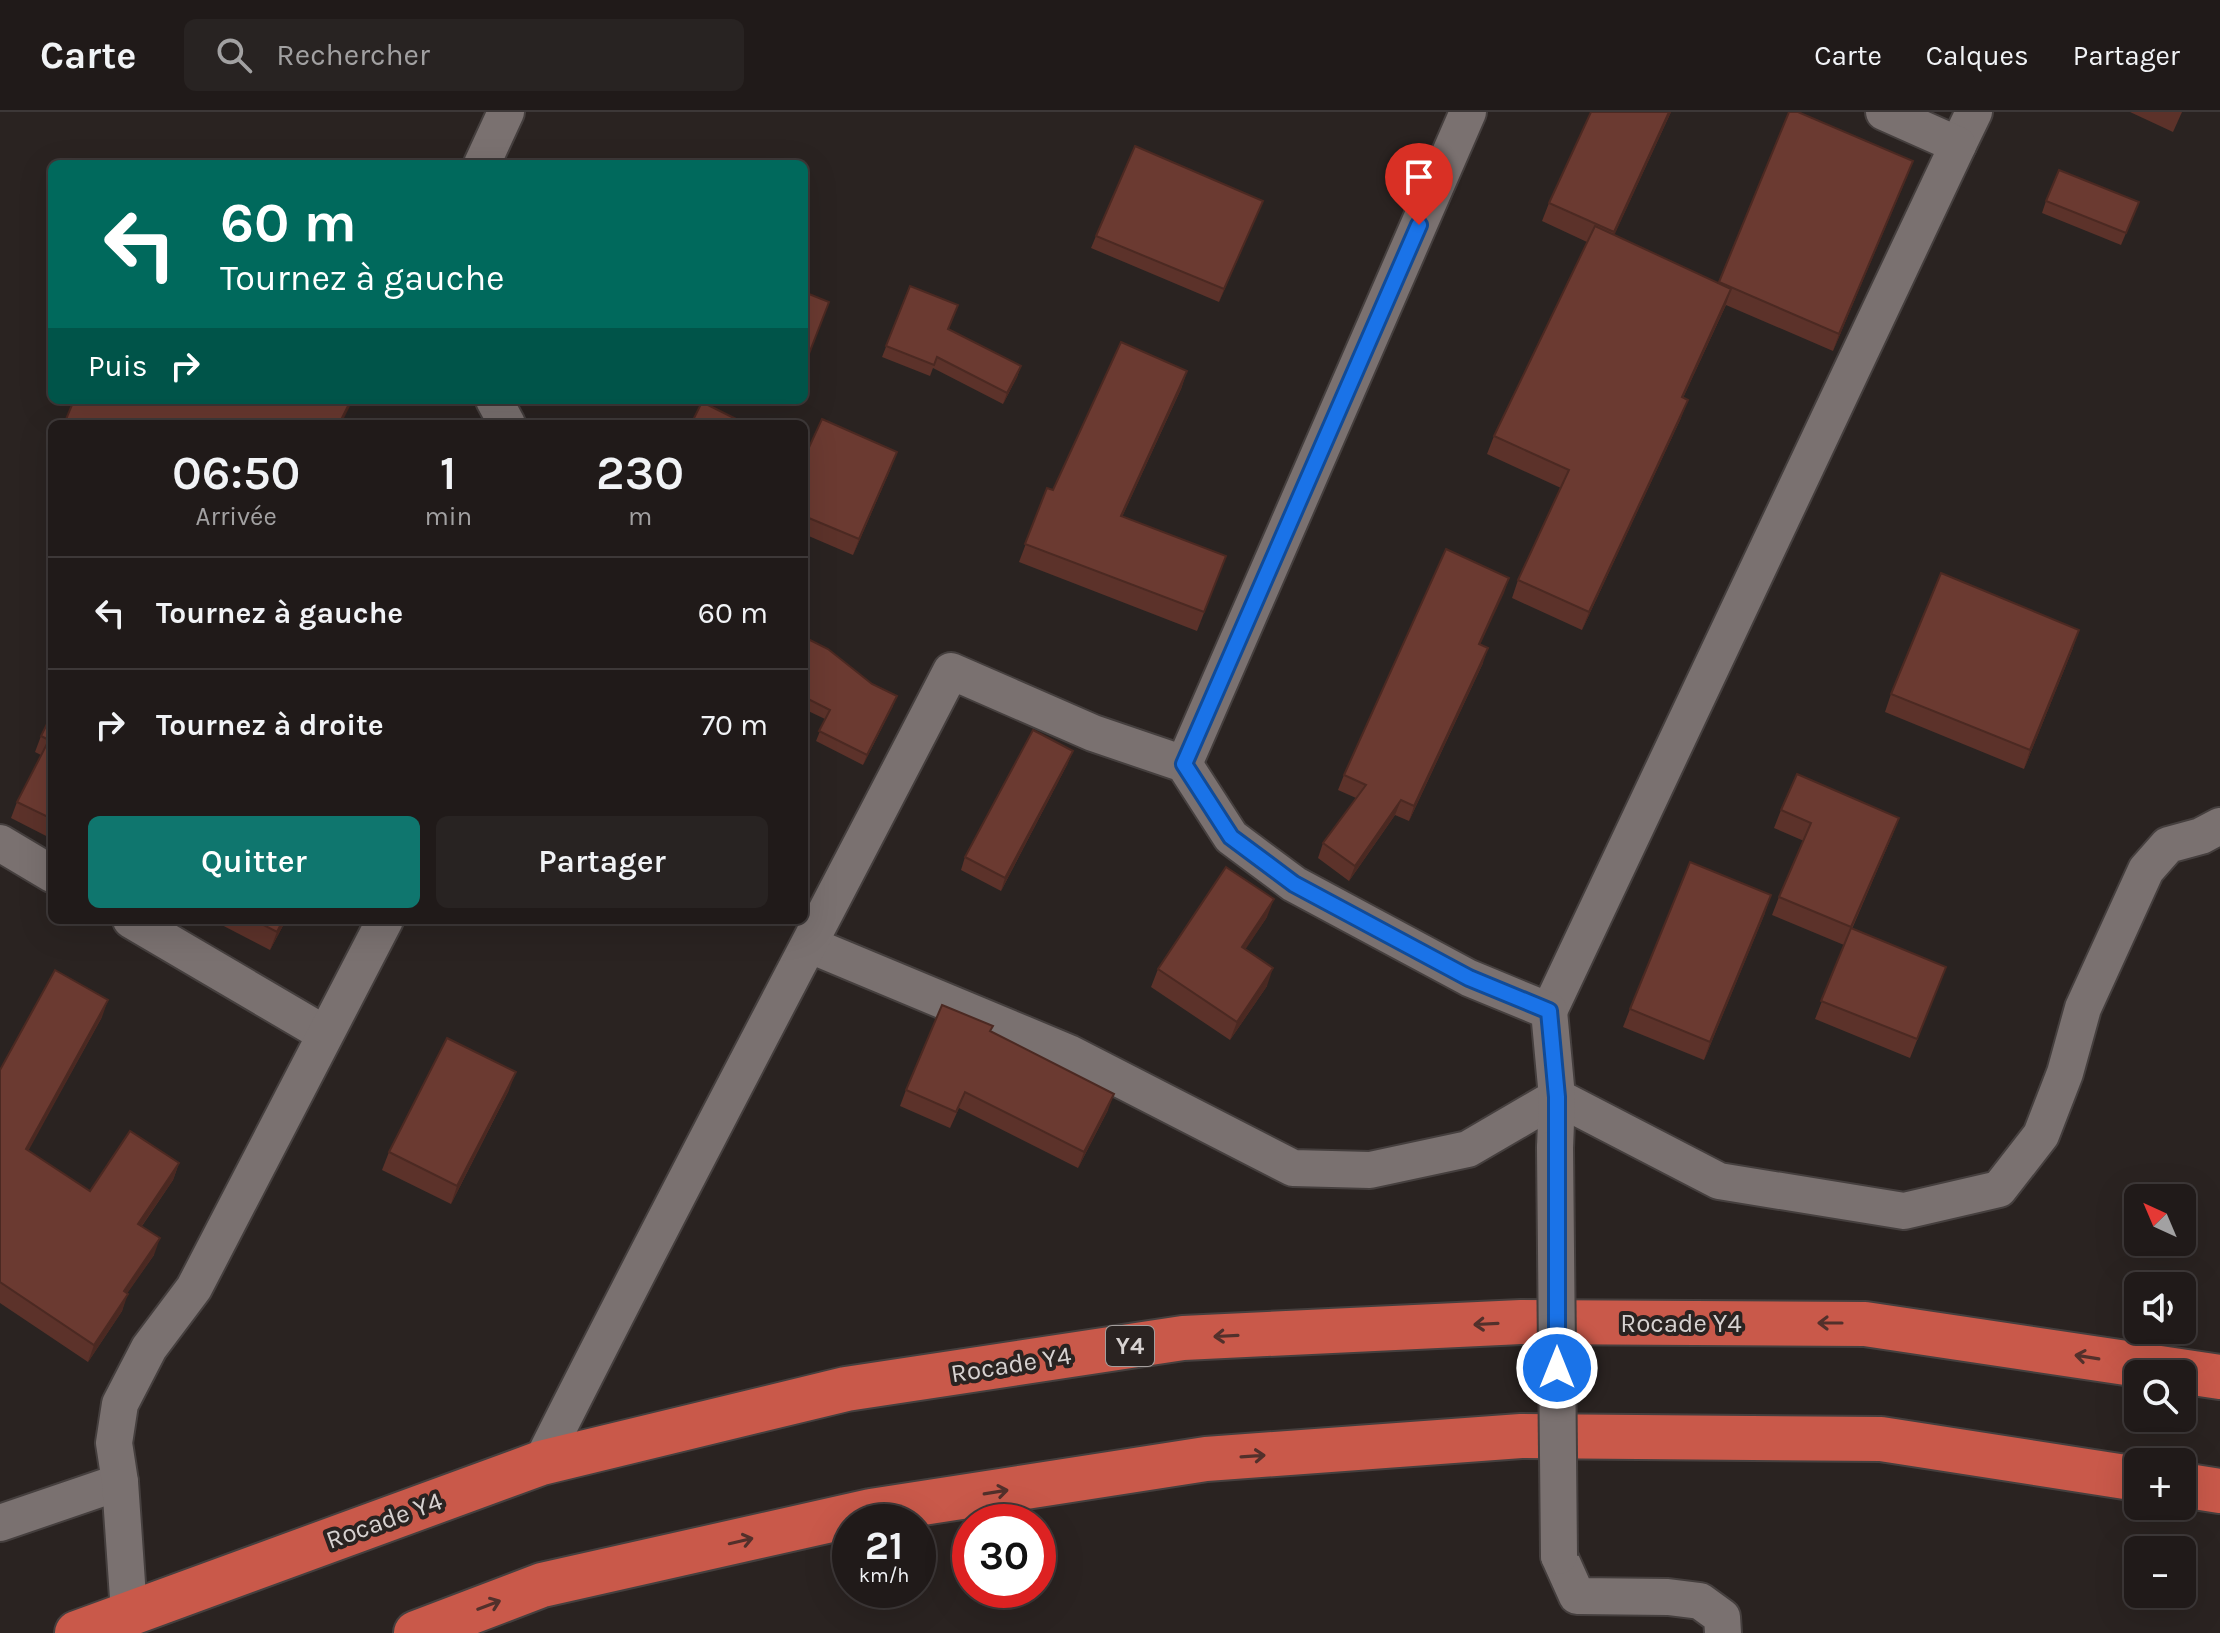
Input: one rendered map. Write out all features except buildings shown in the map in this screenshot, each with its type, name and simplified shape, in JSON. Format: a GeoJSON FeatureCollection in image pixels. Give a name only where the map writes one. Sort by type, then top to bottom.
{"type":"FeatureCollection","features":[{"type":"Feature","properties":{"kind":"highway","name":"Rocade Y4"},"geometry":{"type":"LineString","coordinates":[[77,1633],[541,1463],[846,1389],[1198,1338],[1521,1322],[1865,1324],[2220,1377]]}},
{"type":"Feature","properties":{"kind":"highway"},"geometry":{"type":"LineString","coordinates":[[416,1633],[542,1585],[856,1514],[1206,1459],[1521,1436],[1881,1439],[2124,1477]]}},
{"type":"Feature","properties":{"kind":"highway"},"geometry":{"type":"LineString","coordinates":[[2196,1487],[2220,1491]]}},
{"type":"Feature","properties":{"kind":"street"},"geometry":{"type":"LineString","coordinates":[[484,160],[506,112]]}},
{"type":"Feature","properties":{"kind":"street"},"geometry":{"type":"LineString","coordinates":[[1184,764],[1468,112]]}},
{"type":"Feature","properties":{"kind":"street"},"geometry":{"type":"LineString","coordinates":[[1884,112],[1958,145]]}},
{"type":"Feature","properties":{"kind":"street"},"geometry":{"type":"LineString","coordinates":[[1723,1633],[1722,1617],[1700,1601],[1668,1597],[1577,1596],[1559,1556],[1557,1097],[1549,1011],[1974,112]]}},
{"type":"Feature","properties":{"kind":"street"},"geometry":{"type":"LineString","coordinates":[[541,1463],[689,1168],[810,945],[951,671],[1093,733],[1184,764],[1231,837],[1294,884],[1469,978],[1549,1011]]}},
{"type":"Feature","properties":{"kind":"street"},"geometry":{"type":"LineString","coordinates":[[1557,1097],[1719,1181],[1904,1211],[1999,1189],[2041,1135],[2065,1073],[2083,1008],[2146,870],[2168,845],[2201,836],[2220,826]]}},
{"type":"Feature","properties":{"kind":"street"},"geometry":{"type":"LineString","coordinates":[[0,843],[48,872]]}},
{"type":"Feature","properties":{"kind":"street"},"geometry":{"type":"LineString","coordinates":[[138,924],[325,1034]]}},
{"type":"Feature","properties":{"kind":"street"},"geometry":{"type":"LineString","coordinates":[[129,1612],[120,1482],[114,1443],[120,1404],[149,1348],[194,1288],[383,924]]}},
{"type":"Feature","properties":{"kind":"street"},"geometry":{"type":"LineString","coordinates":[[810,945],[1069,1053],[1293,1168],[1370,1170],[1468,1149],[1557,1097]]}},
{"type":"Feature","properties":{"kind":"street"},"geometry":{"type":"LineString","coordinates":[[0,1523],[120,1482]]}},
{"type":"Feature","properties":{"kind":"route"},"geometry":{"type":"LineString","coordinates":[[1419,225],[1184,764],[1231,837],[1294,884],[1469,978],[1549,1011],[1557,1097],[1557,1368]]}}]}
